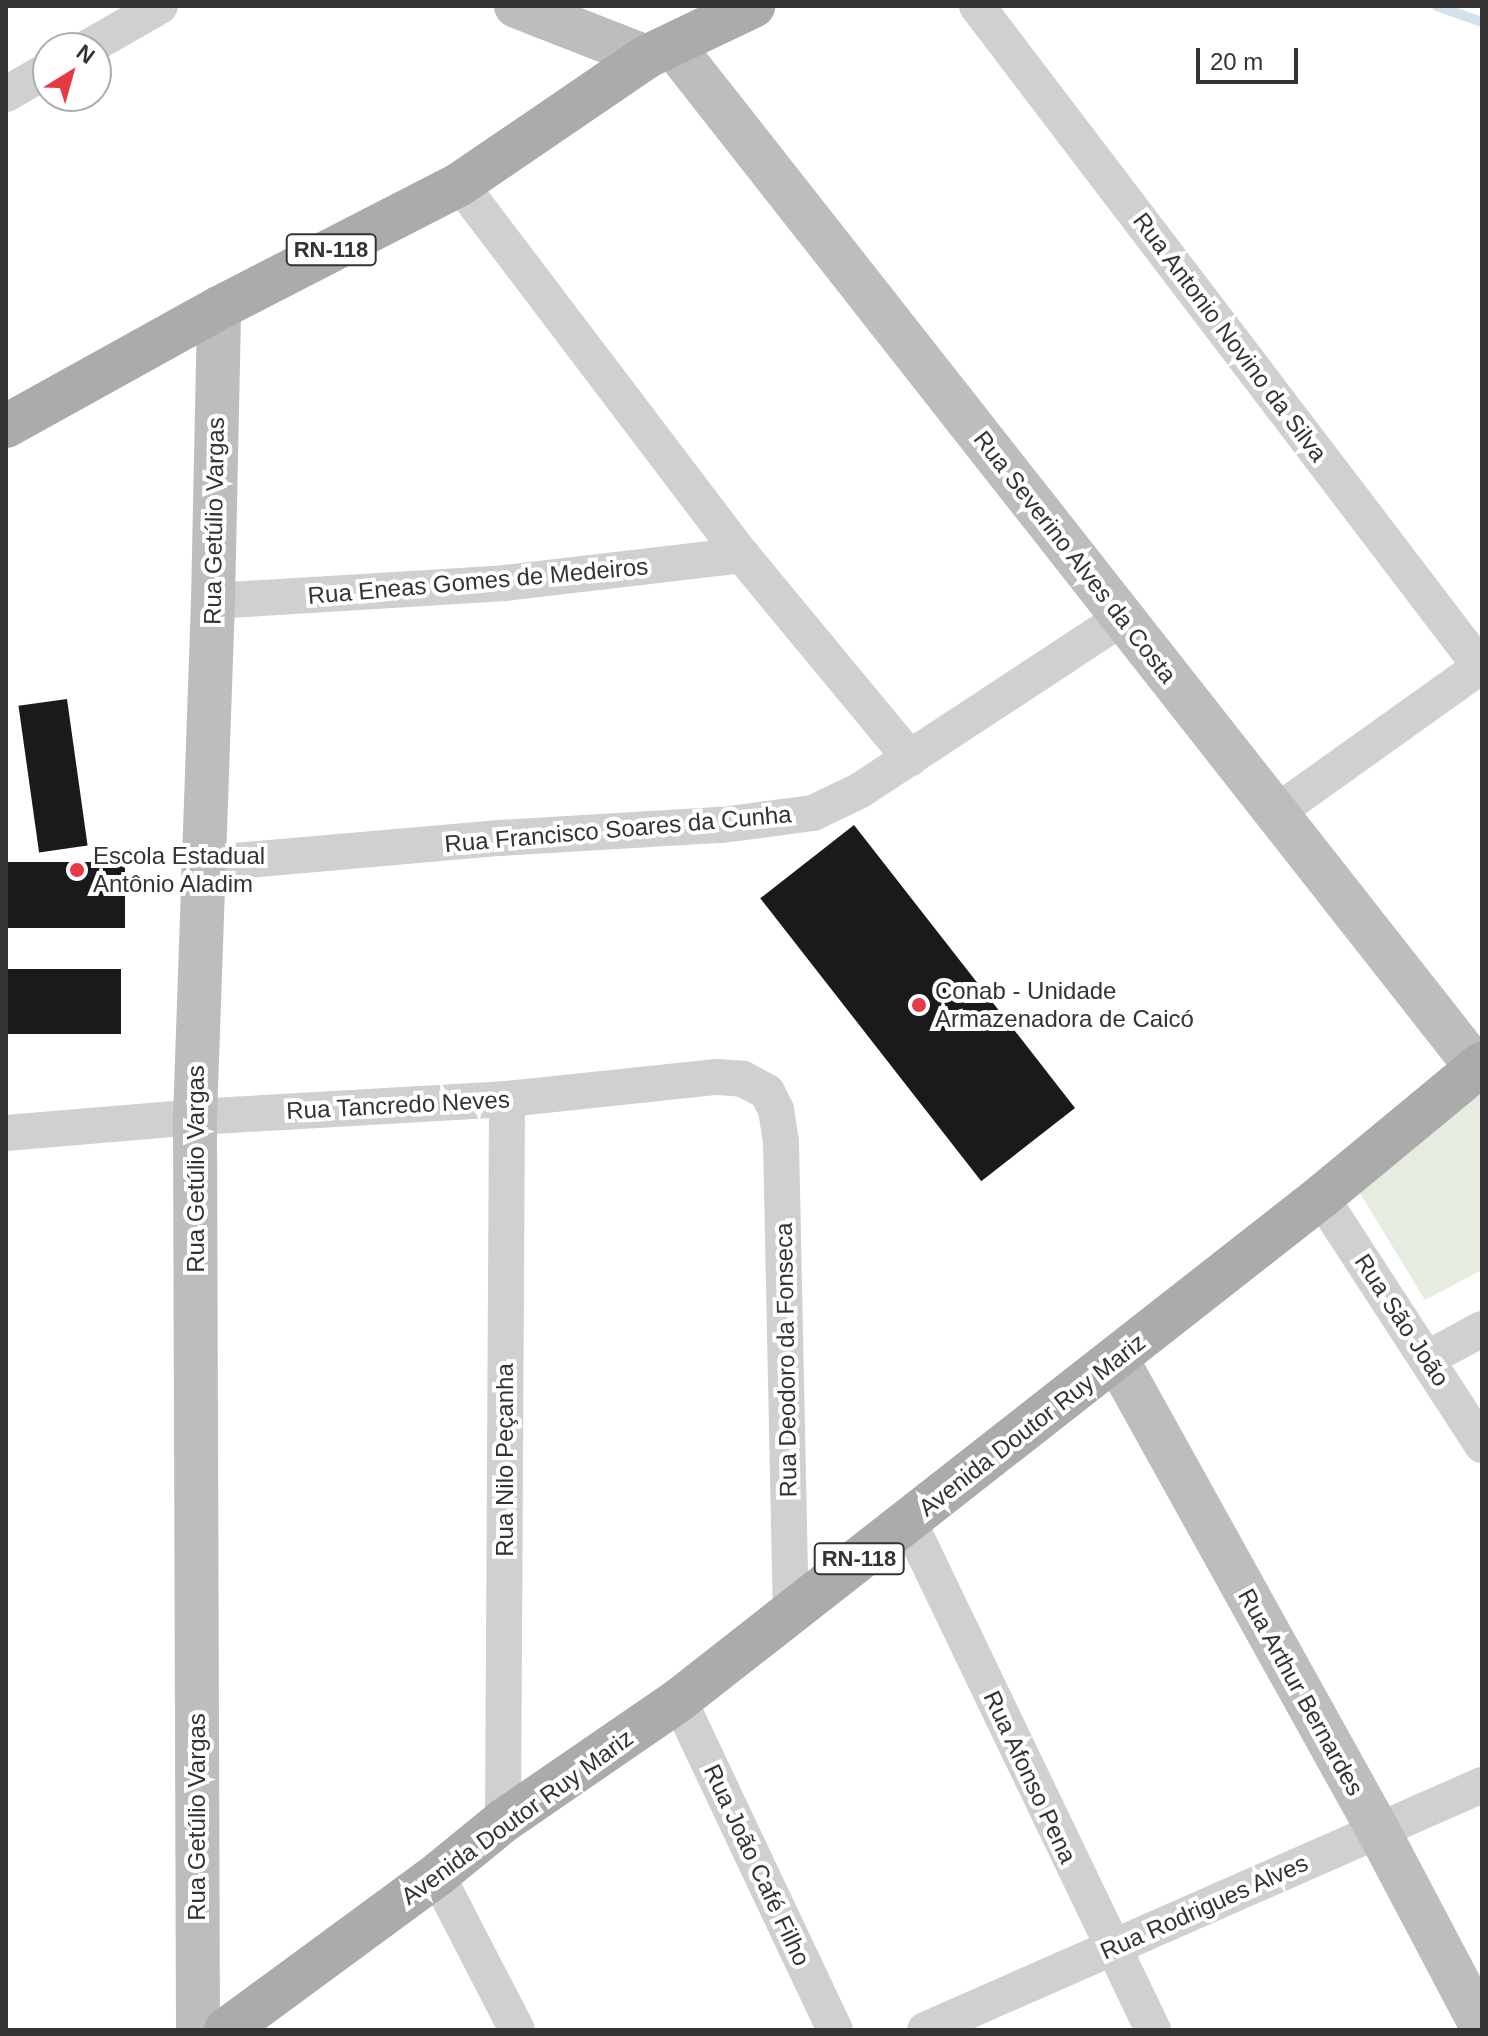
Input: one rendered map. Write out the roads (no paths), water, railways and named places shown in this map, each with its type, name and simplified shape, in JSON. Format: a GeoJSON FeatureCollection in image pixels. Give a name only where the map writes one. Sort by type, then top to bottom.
{"type":"FeatureCollection","features":[{"type":"Feature","properties":{"kind":"main road","name":"RN-118"},"geometry":{"type":"LineString","coordinates":[[6,426],[219,308],[460,184],[660,52],[753,6]]}},
{"type":"Feature","properties":{"kind":"main road","name":"Avenida Doutor Ruy Mariz"},"geometry":{"type":"LineString","coordinates":[[221,2029],[437,1875],[503,1821],[679,1700],[1321,1197],[1480,1066]]}},
{"type":"Feature","properties":{"kind":"street"},"geometry":{"type":"LineString","coordinates":[[112,34],[160,6]]}},
{"type":"Feature","properties":{"kind":"street"},"geometry":{"type":"LineString","coordinates":[[516,6],[660,52]]}},
{"type":"Feature","properties":{"kind":"street","name":"Rua Antonio Novino da Silva"},"geometry":{"type":"LineString","coordinates":[[977,6],[1481,668]]}},
{"type":"Feature","properties":{"kind":"street","name":"Rua Severino Alves da Costa"},"geometry":{"type":"LineString","coordinates":[[660,52],[1122,618],[1480,1066]]}},
{"type":"Feature","properties":{"kind":"street"},"geometry":{"type":"LineString","coordinates":[[6,94],[32,79]]}},
{"type":"Feature","properties":{"kind":"street"},"geometry":{"type":"LineString","coordinates":[[460,184],[742,555],[910,758]]}},
{"type":"Feature","properties":{"kind":"street","name":"Rua Getúlio Vargas"},"geometry":{"type":"LineString","coordinates":[[219,308],[213,601],[201,864],[195,1117],[221,2029]]}},
{"type":"Feature","properties":{"kind":"street","name":"Rua Eneas Gomes de Medeiros"},"geometry":{"type":"LineString","coordinates":[[213,601],[505,583],[742,555]]}},
{"type":"Feature","properties":{"kind":"street","name":"Rua Francisco Soares da Cunha"},"geometry":{"type":"LineString","coordinates":[[201,864],[500,838],[722,825],[813,813],[859,791],[1122,618]]}},
{"type":"Feature","properties":{"kind":"street"},"geometry":{"type":"LineString","coordinates":[[1278,811],[1481,668]]}},
{"type":"Feature","properties":{"kind":"street","name":"Rua Tancredo Neves"},"geometry":{"type":"LineString","coordinates":[[6,1133],[195,1117],[507,1099],[717,1077],[743,1079],[767,1092],[776,1110]]}},
{"type":"Feature","properties":{"kind":"street","name":"Rua Nilo Peçanha"},"geometry":{"type":"LineString","coordinates":[[503,1821],[507,1099]]}},
{"type":"Feature","properties":{"kind":"street","name":"Rua Deodoro da Fonseca"},"geometry":{"type":"LineString","coordinates":[[776,1110],[781,1142],[791,1611]]}},
{"type":"Feature","properties":{"kind":"street","name":"Rua São João"},"geometry":{"type":"LineString","coordinates":[[1321,1197],[1482,1445]]}},
{"type":"Feature","properties":{"kind":"street"},"geometry":{"type":"LineString","coordinates":[[1428,1358],[1482,1329]]}},
{"type":"Feature","properties":{"kind":"street","name":"Rua Arthur Bernardes"},"geometry":{"type":"LineString","coordinates":[[1116,1358],[1378,1830],[1482,2027]]}},
{"type":"Feature","properties":{"kind":"street","name":"Rua Afonso Pena"},"geometry":{"type":"LineString","coordinates":[[909,1522],[1153,2030]]}},
{"type":"Feature","properties":{"kind":"street","name":"Rua João Café Filho"},"geometry":{"type":"LineString","coordinates":[[679,1700],[835,2030]]}},
{"type":"Feature","properties":{"kind":"street","name":"Rua Rodrigues Alves"},"geometry":{"type":"LineString","coordinates":[[925,2030],[1482,1785]]}},
{"type":"Feature","properties":{"kind":"street"},"geometry":{"type":"LineString","coordinates":[[437,1875],[517,2030]]}},
{"type":"Feature","properties":{"kind":"waterway"},"geometry":{"type":"LineString","coordinates":[[1437,6],[1482,22]]}},
{"type":"Feature","properties":{"kind":"place","name":"Escola Estadual Antônio Aladim"},"geometry":{"type":"Point","coordinates":[77,870]}},
{"type":"Feature","properties":{"kind":"place","name":"Conab - Unidade Armazenadora de Caicó"},"geometry":{"type":"Point","coordinates":[919,1005]}}]}
